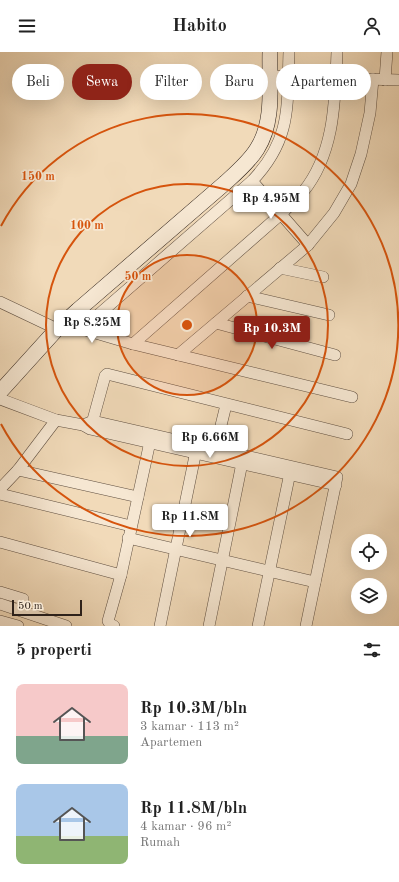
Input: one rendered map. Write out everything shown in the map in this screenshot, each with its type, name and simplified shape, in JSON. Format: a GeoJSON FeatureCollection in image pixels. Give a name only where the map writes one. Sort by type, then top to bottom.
{"type":"FeatureCollection","features":[{"type":"Feature","properties":{"kind":"street"},"geometry":{"type":"LineString","coordinates":[[0,392],[61,326],[225,183],[247,162],[256,150],[268,120],[270,52]]}},
{"type":"Feature","properties":{"kind":"street"},"geometry":{"type":"LineString","coordinates":[[288,64],[289,52]]}},
{"type":"Feature","properties":{"kind":"street"},"geometry":{"type":"LineString","coordinates":[[337,52],[337,64]]}},
{"type":"Feature","properties":{"kind":"street"},"geometry":{"type":"LineString","coordinates":[[385,80],[386,52]]}},
{"type":"Feature","properties":{"kind":"street"},"geometry":{"type":"LineString","coordinates":[[269,76],[276,76]]}},
{"type":"Feature","properties":{"kind":"street"},"geometry":{"type":"LineString","coordinates":[[178,355],[308,245],[334,213],[351,184],[362,154],[366,137],[373,79],[399,80]]}},
{"type":"Feature","properties":{"kind":"street"},"geometry":{"type":"LineString","coordinates":[[82,329],[252,181],[269,160],[279,140],[286,119],[288,100]]}},
{"type":"Feature","properties":{"kind":"street"},"geometry":{"type":"LineString","coordinates":[[133,344],[281,214],[303,192],[315,174],[324,154],[331,126],[334,100]]}},
{"type":"Feature","properties":{"kind":"street"},"geometry":{"type":"LineString","coordinates":[[252,181],[308,245]]}},
{"type":"Feature","properties":{"kind":"street"},"geometry":{"type":"LineString","coordinates":[[280,268],[323,277]]}},
{"type":"Feature","properties":{"kind":"street"},"geometry":{"type":"LineString","coordinates":[[247,296],[328,315]]}},
{"type":"Feature","properties":{"kind":"street"},"geometry":{"type":"LineString","coordinates":[[0,302],[61,326],[82,329],[133,344],[352,397]]}},
{"type":"Feature","properties":{"kind":"street"},"geometry":{"type":"LineString","coordinates":[[216,323],[335,355]]}},
{"type":"Feature","properties":{"kind":"street"},"geometry":{"type":"LineString","coordinates":[[89,425],[105,376],[107,374],[226,405],[347,434]]}},
{"type":"Feature","properties":{"kind":"street"},"geometry":{"type":"LineString","coordinates":[[0,399],[56,420],[89,425],[150,438],[290,470],[336,484],[306,626]]}},
{"type":"Feature","properties":{"kind":"street"},"geometry":{"type":"LineString","coordinates":[[214,453],[226,405]]}},
{"type":"Feature","properties":{"kind":"street"},"geometry":{"type":"LineString","coordinates":[[0,489],[18,470],[56,420]]}},
{"type":"Feature","properties":{"kind":"street"},"geometry":{"type":"LineString","coordinates":[[114,626],[108,621],[121,575],[150,438]]}},
{"type":"Feature","properties":{"kind":"street"},"geometry":{"type":"LineString","coordinates":[[160,626],[196,449]]}},
{"type":"Feature","properties":{"kind":"street"},"geometry":{"type":"LineString","coordinates":[[214,453],[242,464],[290,470]]}},
{"type":"Feature","properties":{"kind":"street"},"geometry":{"type":"LineString","coordinates":[[209,626],[242,464]]}},
{"type":"Feature","properties":{"kind":"street"},"geometry":{"type":"LineString","coordinates":[[18,470],[138,497]]}},
{"type":"Feature","properties":{"kind":"street"},"geometry":{"type":"LineString","coordinates":[[258,626],[290,470]]}},
{"type":"Feature","properties":{"kind":"street"},"geometry":{"type":"LineString","coordinates":[[0,494],[131,526]]}},
{"type":"Feature","properties":{"kind":"street"},"geometry":{"type":"LineString","coordinates":[[128,538],[315,582]]}},
{"type":"Feature","properties":{"kind":"street"},"geometry":{"type":"LineString","coordinates":[[0,542],[121,575]]}},
{"type":"Feature","properties":{"kind":"street"},"geometry":{"type":"LineString","coordinates":[[0,592],[23,600],[21,610]]}},
{"type":"Feature","properties":{"kind":"street"},"geometry":{"type":"LineString","coordinates":[[0,604],[66,626]]}},
{"type":"Feature","properties":{"kind":"street"},"geometry":{"type":"LineString","coordinates":[[0,621],[18,626]]}}]}
